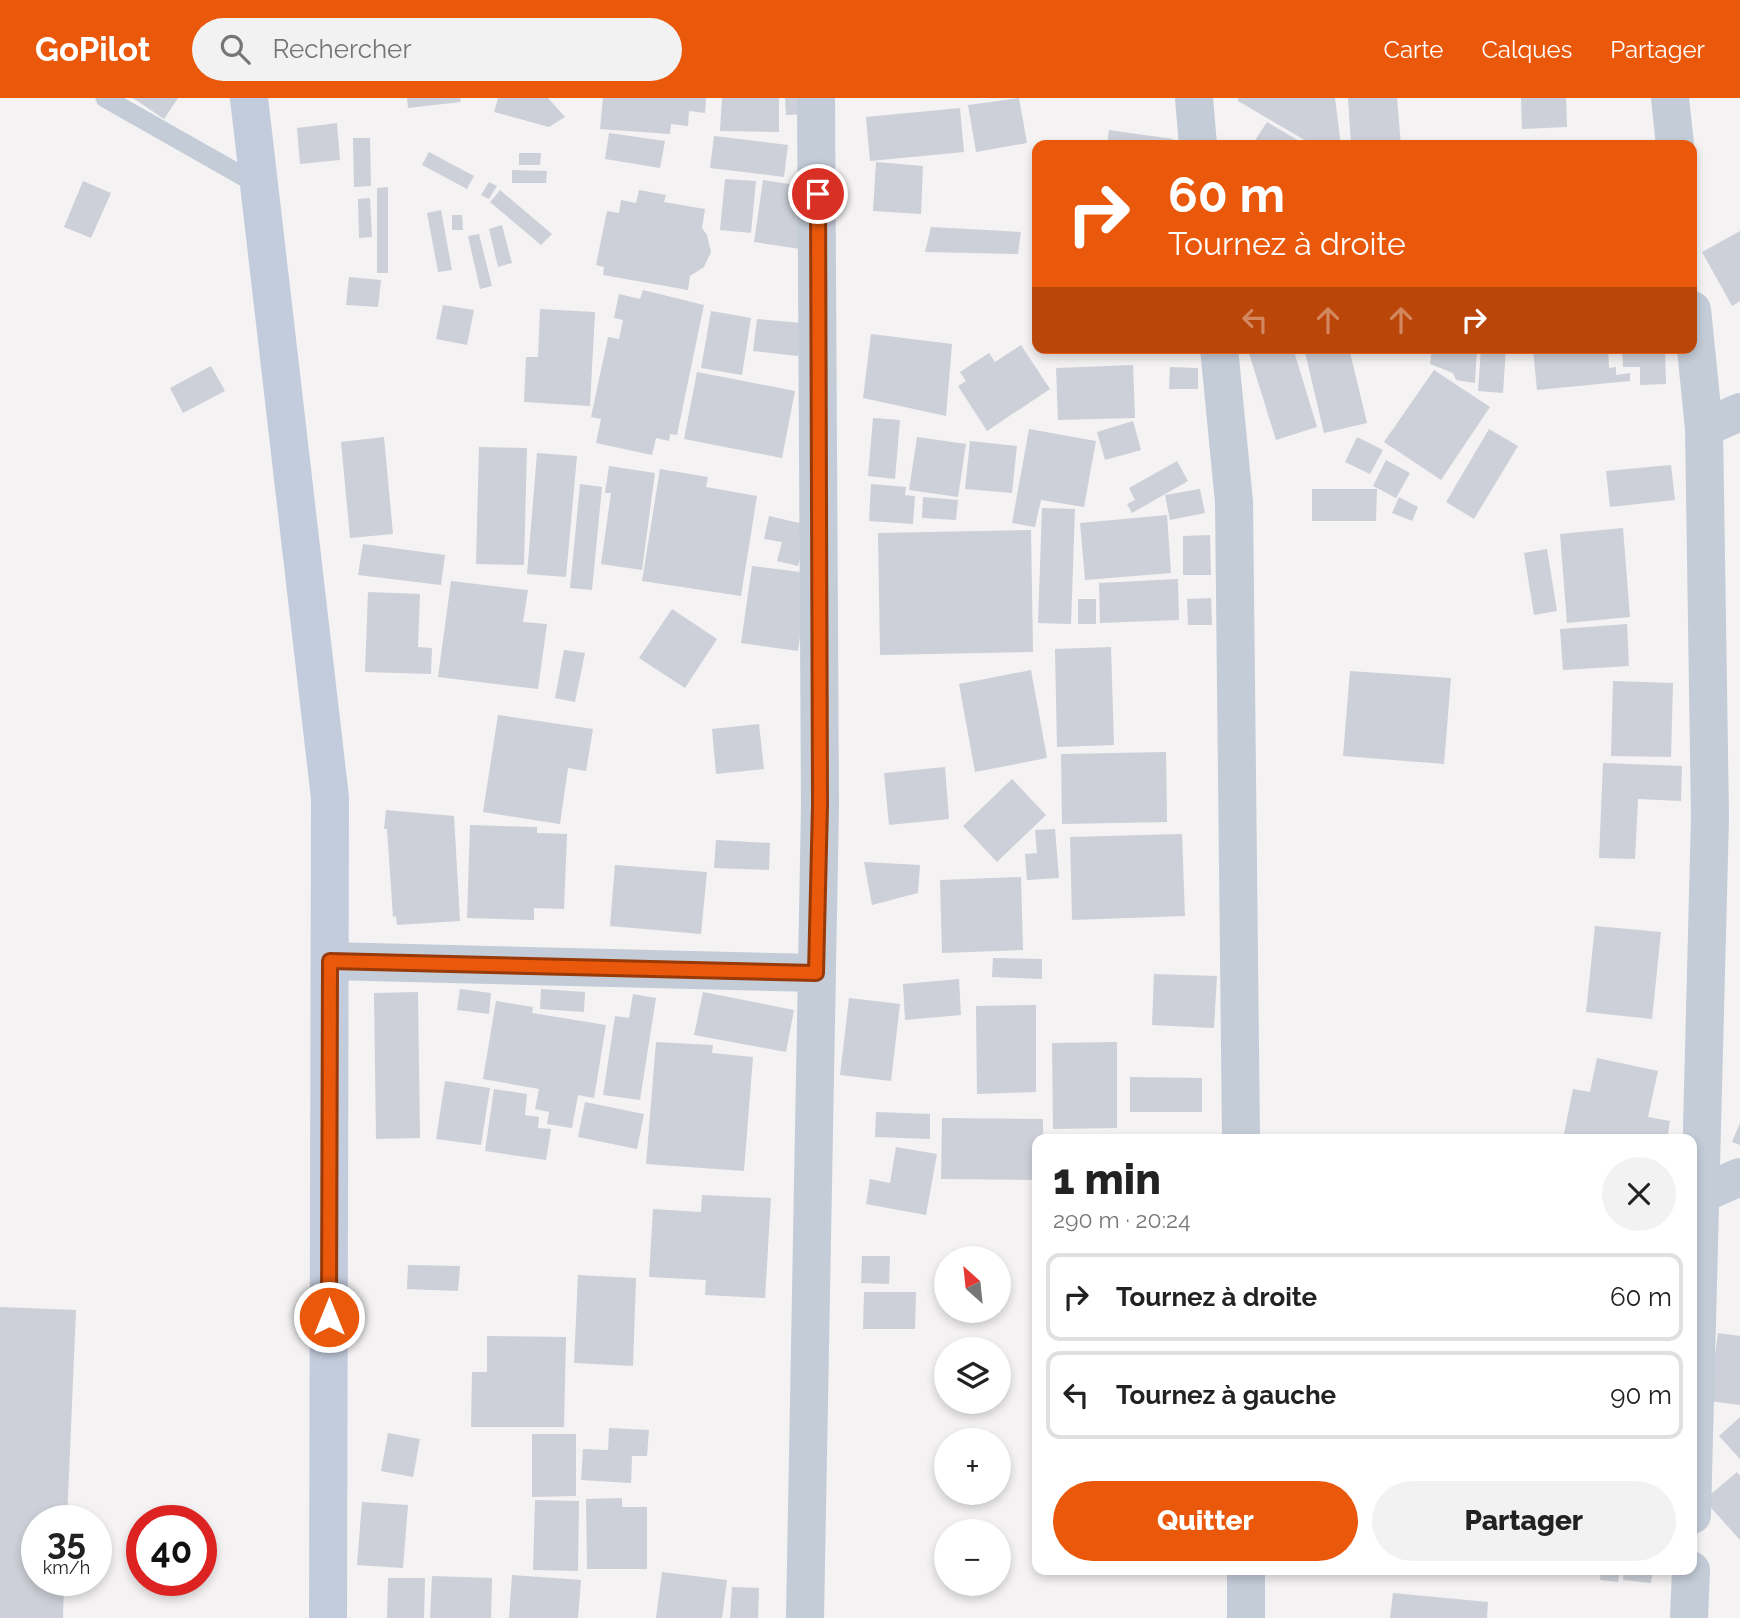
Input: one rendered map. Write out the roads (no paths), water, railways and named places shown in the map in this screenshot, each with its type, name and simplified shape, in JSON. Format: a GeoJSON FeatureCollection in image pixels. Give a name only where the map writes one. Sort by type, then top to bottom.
{"type":"FeatureCollection","features":[{"type":"Feature","properties":{"kind":"street"},"geometry":{"type":"LineString","coordinates":[[249,98],[331,798],[328,1618]]}},
{"type":"Feature","properties":{"kind":"street"},"geometry":{"type":"LineString","coordinates":[[805,1618],[820,777],[816,98]]}},
{"type":"Feature","properties":{"kind":"street"},"geometry":{"type":"LineString","coordinates":[[1194,98],[1198,140]]}},
{"type":"Feature","properties":{"kind":"street"},"geometry":{"type":"LineString","coordinates":[[1670,98],[1674,140]]}},
{"type":"Feature","properties":{"kind":"street"},"geometry":{"type":"LineString","coordinates":[[1220,354],[1234,502],[1241,1134]]}},
{"type":"Feature","properties":{"kind":"street"},"geometry":{"type":"LineString","coordinates":[[1696,354],[1704,428],[1725,808],[1701,1194],[1697,1337]]}},
{"type":"Feature","properties":{"kind":"street"},"geometry":{"type":"LineString","coordinates":[[1704,428],[1740,412]]}},
{"type":"Feature","properties":{"kind":"street"},"geometry":{"type":"LineString","coordinates":[[330,961],[816,973]]}},
{"type":"Feature","properties":{"kind":"street"},"geometry":{"type":"LineString","coordinates":[[1701,1194],[1740,1177]]}},
{"type":"Feature","properties":{"kind":"street"},"geometry":{"type":"LineString","coordinates":[[1246,1575],[1246,1618]]}},
{"type":"Feature","properties":{"kind":"street"},"geometry":{"type":"LineString","coordinates":[[1689,1618],[1691,1575]]}},
{"type":"Feature","properties":{"kind":"lane"},"geometry":{"type":"LineString","coordinates":[[105,98],[260,186]]}}]}
